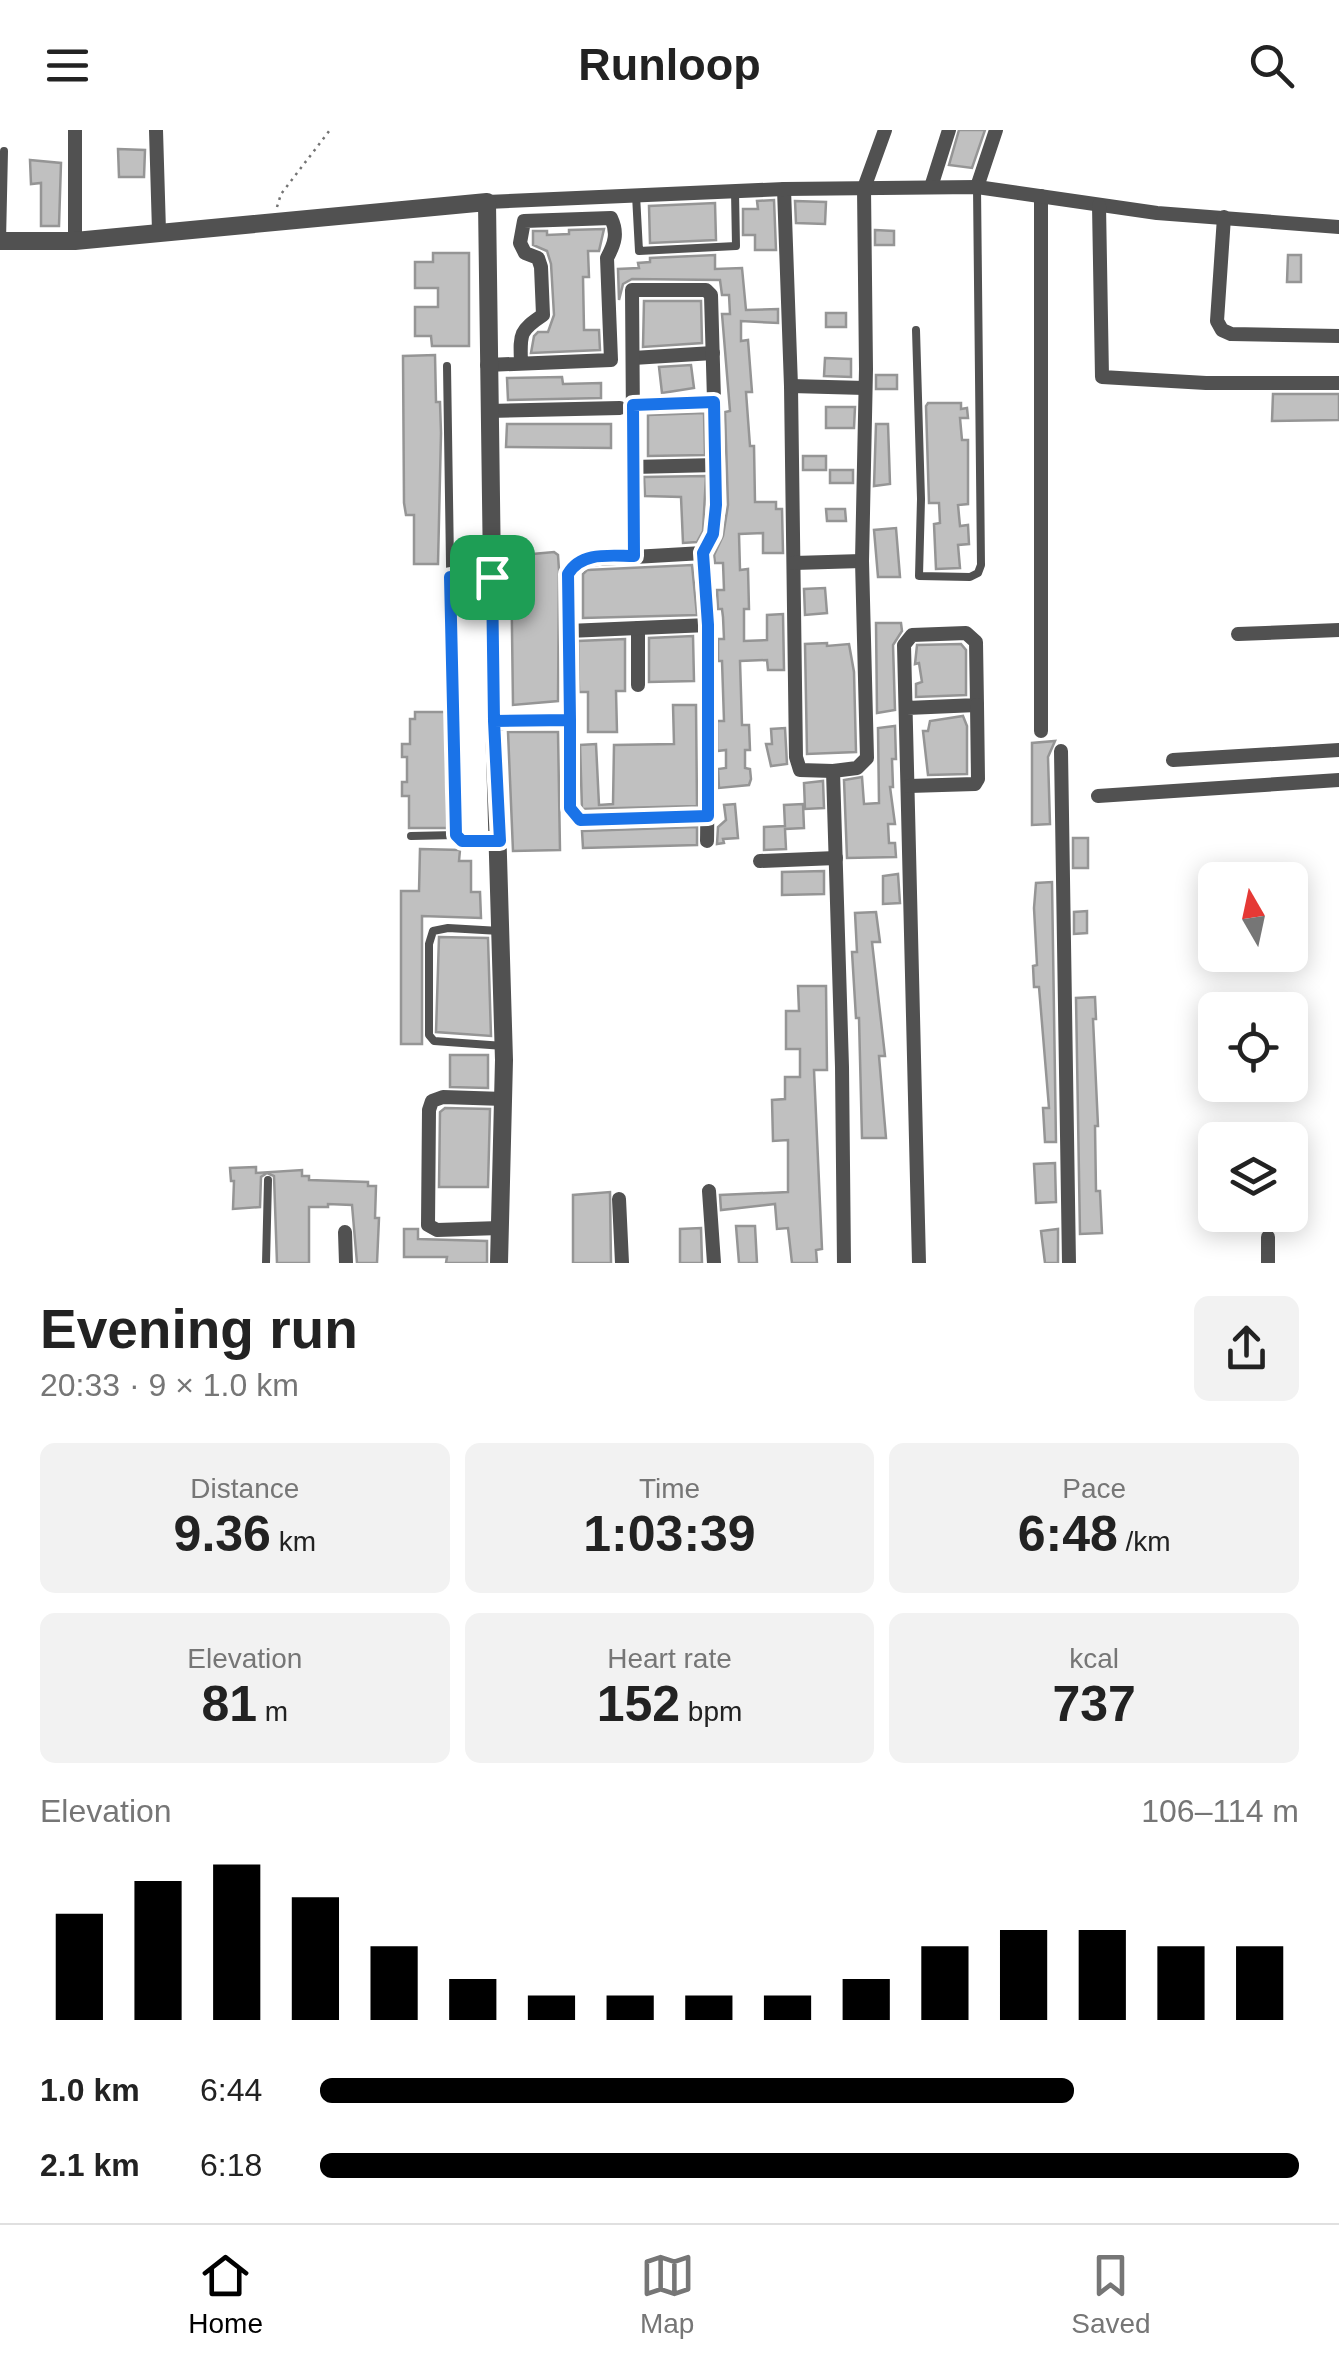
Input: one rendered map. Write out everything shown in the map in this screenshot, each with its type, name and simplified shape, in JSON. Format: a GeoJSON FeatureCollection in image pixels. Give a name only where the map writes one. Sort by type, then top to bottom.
{"type":"FeatureCollection","features":[{"type":"Feature","properties":{"kind":"street"},"geometry":{"type":"LineString","coordinates":[[75,130],[75,241]]}},
{"type":"Feature","properties":{"kind":"street"},"geometry":{"type":"LineString","coordinates":[[156,130],[159,230]]}},
{"type":"Feature","properties":{"kind":"street"},"geometry":{"type":"LineString","coordinates":[[784,189],[797,766],[805,772],[833,771],[857,768],[867,758],[862,561],[866,388],[864,188],[885,130]]}},
{"type":"Feature","properties":{"kind":"street"},"geometry":{"type":"LineString","coordinates":[[931,187],[950,130]]}},
{"type":"Feature","properties":{"kind":"street"},"geometry":{"type":"LineString","coordinates":[[976,187],[996,130]]}},
{"type":"Feature","properties":{"kind":"street"},"geometry":{"type":"LineString","coordinates":[[1,241],[75,241],[159,230],[487,202],[931,187],[976,187],[1099,205],[1339,226]]}},
{"type":"Feature","properties":{"kind":"street"},"geometry":{"type":"LineString","coordinates":[[1041,196],[1041,731]]}},
{"type":"Feature","properties":{"kind":"street"},"geometry":{"type":"LineString","coordinates":[[487,202],[494,721],[504,1046],[498,1263]]}},
{"type":"Feature","properties":{"kind":"street"},"geometry":{"type":"LineString","coordinates":[[1099,205],[1102,377],[1206,383],[1339,383]]}},
{"type":"Feature","properties":{"kind":"street"},"geometry":{"type":"LineString","coordinates":[[487,364],[521,363],[610,360],[607,258],[615,243],[616,228],[611,218],[524,221],[520,243],[525,253],[538,258],[541,267],[543,314],[522,331],[521,363]]}},
{"type":"Feature","properties":{"kind":"street"},"geometry":{"type":"LineString","coordinates":[[1224,218],[1218,320],[1222,330],[1231,334],[1339,336]]}},
{"type":"Feature","properties":{"kind":"street"},"geometry":{"type":"LineString","coordinates":[[634,556],[634,467],[626,406],[633,358],[632,290],[706,290],[712,300],[716,465],[715,522],[709,546],[703,553],[708,625],[707,841]]}},
{"type":"Feature","properties":{"kind":"street"},"geometry":{"type":"LineString","coordinates":[[633,358],[714,353]]}},
{"type":"Feature","properties":{"kind":"street"},"geometry":{"type":"LineString","coordinates":[[791,386],[866,388]]}},
{"type":"Feature","properties":{"kind":"street"},"geometry":{"type":"LineString","coordinates":[[488,411],[714,402]]}},
{"type":"Feature","properties":{"kind":"street"},"geometry":{"type":"LineString","coordinates":[[634,467],[716,465]]}},
{"type":"Feature","properties":{"kind":"street"},"geometry":{"type":"LineString","coordinates":[[703,553],[596,556],[573,565],[568,574],[570,808],[580,820],[708,816]]}},
{"type":"Feature","properties":{"kind":"street"},"geometry":{"type":"LineString","coordinates":[[794,563],[862,561]]}},
{"type":"Feature","properties":{"kind":"street"},"geometry":{"type":"LineString","coordinates":[[568,631],[708,625]]}},
{"type":"Feature","properties":{"kind":"street"},"geometry":{"type":"LineString","coordinates":[[638,628],[638,685]]}},
{"type":"Feature","properties":{"kind":"street"},"geometry":{"type":"LineString","coordinates":[[1238,634],[1339,630]]}},
{"type":"Feature","properties":{"kind":"street"},"geometry":{"type":"LineString","coordinates":[[910,786],[975,784],[978,778],[976,642],[966,633],[912,634],[904,645],[919,1263]]}},
{"type":"Feature","properties":{"kind":"street"},"geometry":{"type":"LineString","coordinates":[[907,708],[977,705]]}},
{"type":"Feature","properties":{"kind":"street"},"geometry":{"type":"LineString","coordinates":[[494,721],[570,720]]}},
{"type":"Feature","properties":{"kind":"street"},"geometry":{"type":"LineString","coordinates":[[1173,760],[1339,750]]}},
{"type":"Feature","properties":{"kind":"street"},"geometry":{"type":"LineString","coordinates":[[1061,751],[1069,1263]]}},
{"type":"Feature","properties":{"kind":"street"},"geometry":{"type":"LineString","coordinates":[[833,771],[844,1263]]}},
{"type":"Feature","properties":{"kind":"street"},"geometry":{"type":"LineString","coordinates":[[1098,796],[1339,780]]}},
{"type":"Feature","properties":{"kind":"street"},"geometry":{"type":"LineString","coordinates":[[760,861],[836,858]]}},
{"type":"Feature","properties":{"kind":"street"},"geometry":{"type":"LineString","coordinates":[[500,1228],[436,1230],[428,1225],[429,1110],[432,1100],[443,1097],[504,1099]]}},
{"type":"Feature","properties":{"kind":"street"},"geometry":{"type":"LineString","coordinates":[[710,1191],[714,1263]]}},
{"type":"Feature","properties":{"kind":"street"},"geometry":{"type":"LineString","coordinates":[[618,1198],[622,1263]]}},
{"type":"Feature","properties":{"kind":"street"},"geometry":{"type":"LineString","coordinates":[[345,1232],[346,1263]]}},
{"type":"Feature","properties":{"kind":"street"},"geometry":{"type":"LineString","coordinates":[[1268,1238],[1268,1263]]}},
{"type":"Feature","properties":{"kind":"lane"},"geometry":{"type":"LineString","coordinates":[[1,241],[4,151]]}},
{"type":"Feature","properties":{"kind":"lane"},"geometry":{"type":"LineString","coordinates":[[916,330],[921,499],[918,576],[970,576],[978,572],[980,565],[976,187]]}},
{"type":"Feature","properties":{"kind":"lane"},"geometry":{"type":"LineString","coordinates":[[636,195],[639,250],[736,246],[735,191]]}},
{"type":"Feature","properties":{"kind":"lane"},"geometry":{"type":"LineString","coordinates":[[448,366],[456,835],[462,841],[500,841]]}},
{"type":"Feature","properties":{"kind":"lane"},"geometry":{"type":"LineString","coordinates":[[450,577],[492,577]]}},
{"type":"Feature","properties":{"kind":"lane"},"geometry":{"type":"LineString","coordinates":[[411,836],[456,835]]}},
{"type":"Feature","properties":{"kind":"lane"},"geometry":{"type":"LineString","coordinates":[[500,930],[448,928],[430,936],[429,1035],[434,1040],[504,1046]]}},
{"type":"Feature","properties":{"kind":"lane"},"geometry":{"type":"LineString","coordinates":[[266,1263],[268,1180]]}},
{"type":"Feature","properties":{"kind":"path"},"geometry":{"type":"LineString","coordinates":[[272,223],[281,194],[330,130]]}},
{"type":"Feature","properties":{"kind":"building"},"geometry":{"type":"Polygon","coordinates":[[[959,130],[985,130],[972,168],[949,165],[959,130]]]}},
{"type":"Feature","properties":{"kind":"building"},"geometry":{"type":"Polygon","coordinates":[[[118,149],[145,150],[144,177],[119,177],[118,149]]]}},
{"type":"Feature","properties":{"kind":"building"},"geometry":{"type":"Polygon","coordinates":[[[30,160],[61,163],[59,226],[41,226],[41,183],[31,184],[30,160]]]}},
{"type":"Feature","properties":{"kind":"building"},"geometry":{"type":"Polygon","coordinates":[[[774,200],[776,250],[755,250],[755,235],[743,235],[743,209],[758,209],[757,201],[774,200]]]}},
{"type":"Feature","properties":{"kind":"building"},"geometry":{"type":"Polygon","coordinates":[[[795,201],[826,202],[825,224],[796,223],[795,201]]]}},
{"type":"Feature","properties":{"kind":"building"},"geometry":{"type":"Polygon","coordinates":[[[715,203],[716,240],[650,243],[649,206],[715,203]]]}},
{"type":"Feature","properties":{"kind":"building"},"geometry":{"type":"Polygon","coordinates":[[[604,229],[599,251],[588,251],[589,277],[583,277],[584,330],[599,330],[600,350],[531,353],[534,336],[548,332],[554,315],[551,264],[547,251],[533,245],[533,231],[547,231],[547,235],[604,229]]]}},
{"type":"Feature","properties":{"kind":"building"},"geometry":{"type":"Polygon","coordinates":[[[875,230],[894,231],[894,245],[875,245],[875,230]]]}},
{"type":"Feature","properties":{"kind":"building"},"geometry":{"type":"Polygon","coordinates":[[[433,253],[469,253],[469,346],[432,346],[431,336],[415,336],[415,307],[438,307],[438,288],[415,288],[415,262],[433,262],[433,253]]]}},
{"type":"Feature","properties":{"kind":"building"},"geometry":{"type":"Polygon","coordinates":[[[715,255],[715,269],[742,268],[746,310],[778,309],[778,323],[741,321],[741,341],[748,340],[752,392],[746,392],[750,446],[754,446],[755,502],[776,502],[776,509],[782,509],[783,553],[763,553],[763,533],[739,534],[740,570],[748,569],[749,609],[744,609],[744,641],[767,640],[767,615],[783,614],[784,670],[768,670],[767,660],[740,661],[742,725],[749,725],[750,750],[745,750],[745,768],[750,769],[751,779],[749,785],[719,788],[718,769],[726,768],[726,750],[717,751],[717,721],[724,721],[718,639],[724,639],[717,590],[724,590],[723,563],[715,563],[714,555],[723,536],[728,505],[725,412],[730,411],[722,314],[730,314],[729,295],[722,295],[720,280],[632,279],[623,284],[619,300],[618,269],[639,268],[638,263],[650,262],[650,258],[715,255]]]}},
{"type":"Feature","properties":{"kind":"building"},"geometry":{"type":"Polygon","coordinates":[[[1288,255],[1301,255],[1301,282],[1287,282],[1288,255]]]}},
{"type":"Feature","properties":{"kind":"building"},"geometry":{"type":"Polygon","coordinates":[[[644,301],[701,301],[702,343],[643,347],[644,301]]]}},
{"type":"Feature","properties":{"kind":"building"},"geometry":{"type":"Polygon","coordinates":[[[826,313],[846,313],[846,327],[826,327],[826,313]]]}},
{"type":"Feature","properties":{"kind":"building"},"geometry":{"type":"Polygon","coordinates":[[[435,355],[441,433],[438,564],[414,564],[414,515],[406,515],[404,503],[403,356],[435,355]]]}},
{"type":"Feature","properties":{"kind":"building"},"geometry":{"type":"Polygon","coordinates":[[[825,358],[851,359],[851,377],[824,376],[825,358]]]}},
{"type":"Feature","properties":{"kind":"building"},"geometry":{"type":"Polygon","coordinates":[[[691,365],[694,388],[662,393],[659,367],[691,365]]]}},
{"type":"Feature","properties":{"kind":"building"},"geometry":{"type":"Polygon","coordinates":[[[876,375],[897,375],[897,389],[876,389],[876,375]]]}},
{"type":"Feature","properties":{"kind":"building"},"geometry":{"type":"Polygon","coordinates":[[[562,377],[563,384],[601,383],[601,398],[508,400],[507,378],[562,377]]]}},
{"type":"Feature","properties":{"kind":"building"},"geometry":{"type":"Polygon","coordinates":[[[1273,394],[1339,394],[1339,420],[1272,421],[1273,394]]]}},
{"type":"Feature","properties":{"kind":"building"},"geometry":{"type":"Polygon","coordinates":[[[928,403],[961,403],[961,409],[967,408],[968,418],[960,418],[962,440],[968,440],[968,504],[958,505],[960,526],[968,525],[969,544],[958,545],[960,568],[936,569],[934,524],[940,523],[939,503],[929,503],[928,403]]]}},
{"type":"Feature","properties":{"kind":"building"},"geometry":{"type":"Polygon","coordinates":[[[826,407],[855,407],[854,428],[826,428],[826,407]]]}},
{"type":"Feature","properties":{"kind":"building"},"geometry":{"type":"Polygon","coordinates":[[[704,413],[705,455],[648,456],[648,415],[704,413]]]}},
{"type":"Feature","properties":{"kind":"building"},"geometry":{"type":"Polygon","coordinates":[[[507,424],[611,424],[611,448],[506,447],[507,424]]]}},
{"type":"Feature","properties":{"kind":"building"},"geometry":{"type":"Polygon","coordinates":[[[876,424],[888,424],[890,484],[874,486],[876,424]]]}},
{"type":"Feature","properties":{"kind":"building"},"geometry":{"type":"Polygon","coordinates":[[[803,456],[826,456],[826,470],[803,470],[803,456]]]}},
{"type":"Feature","properties":{"kind":"building"},"geometry":{"type":"Polygon","coordinates":[[[830,470],[853,470],[853,483],[830,483],[830,470]]]}},
{"type":"Feature","properties":{"kind":"building"},"geometry":{"type":"Polygon","coordinates":[[[706,476],[703,531],[697,542],[683,543],[681,497],[645,496],[644,477],[706,476]]]}},
{"type":"Feature","properties":{"kind":"building"},"geometry":{"type":"Polygon","coordinates":[[[826,509],[845,509],[846,521],[827,521],[826,509]]]}},
{"type":"Feature","properties":{"kind":"building"},"geometry":{"type":"Polygon","coordinates":[[[896,528],[900,577],[878,577],[874,530],[896,528]]]}},
{"type":"Feature","properties":{"kind":"building"},"geometry":{"type":"Polygon","coordinates":[[[554,552],[558,555],[559,570],[558,701],[513,705],[511,556],[554,552]]]}},
{"type":"Feature","properties":{"kind":"building"},"geometry":{"type":"Polygon","coordinates":[[[692,565],[697,615],[583,618],[583,574],[587,570],[692,565]]]}},
{"type":"Feature","properties":{"kind":"building"},"geometry":{"type":"Polygon","coordinates":[[[825,588],[827,613],[805,615],[804,589],[825,588]]]}},
{"type":"Feature","properties":{"kind":"building"},"geometry":{"type":"Polygon","coordinates":[[[876,623],[901,623],[902,631],[893,645],[895,710],[877,713],[876,623]]]}},
{"type":"Feature","properties":{"kind":"building"},"geometry":{"type":"Polygon","coordinates":[[[693,636],[694,681],[649,682],[649,638],[693,636]]]}},
{"type":"Feature","properties":{"kind":"building"},"geometry":{"type":"Polygon","coordinates":[[[625,639],[625,691],[616,691],[617,732],[588,732],[588,692],[579,692],[578,641],[625,639]]]}},
{"type":"Feature","properties":{"kind":"building"},"geometry":{"type":"Polygon","coordinates":[[[805,644],[849,644],[854,672],[856,752],[807,754],[805,644]]]}},
{"type":"Feature","properties":{"kind":"building"},"geometry":{"type":"Polygon","coordinates":[[[961,644],[966,650],[966,695],[916,697],[916,684],[922,682],[919,663],[915,664],[917,645],[961,644]]]}},
{"type":"Feature","properties":{"kind":"building"},"geometry":{"type":"Polygon","coordinates":[[[673,705],[696,705],[697,806],[582,809],[580,745],[596,744],[599,805],[613,804],[614,745],[674,744],[673,705]]]}},
{"type":"Feature","properties":{"kind":"building"},"geometry":{"type":"Polygon","coordinates":[[[415,712],[445,712],[447,828],[409,828],[409,796],[402,796],[402,782],[407,782],[407,757],[402,757],[402,744],[410,744],[410,719],[415,719],[415,712]]]}},
{"type":"Feature","properties":{"kind":"building"},"geometry":{"type":"Polygon","coordinates":[[[963,716],[967,726],[967,774],[928,775],[923,731],[928,731],[930,721],[963,716]]]}},
{"type":"Feature","properties":{"kind":"building"},"geometry":{"type":"Polygon","coordinates":[[[895,726],[896,759],[892,759],[890,787],[895,824],[888,824],[889,843],[895,843],[896,857],[847,858],[844,780],[862,777],[864,804],[879,803],[878,728],[895,726]]]}},
{"type":"Feature","properties":{"kind":"building"},"geometry":{"type":"Polygon","coordinates":[[[785,728],[787,764],[771,766],[766,744],[772,744],[771,729],[785,728]]]}},
{"type":"Feature","properties":{"kind":"building"},"geometry":{"type":"Polygon","coordinates":[[[508,732],[558,732],[560,850],[513,851],[508,732]]]}},
{"type":"Feature","properties":{"kind":"building"},"geometry":{"type":"Polygon","coordinates":[[[1055,741],[1048,757],[1050,824],[1032,825],[1032,743],[1055,741]]]}},
{"type":"Feature","properties":{"kind":"building"},"geometry":{"type":"Polygon","coordinates":[[[823,781],[824,808],[805,809],[804,783],[823,781]]]}},
{"type":"Feature","properties":{"kind":"building"},"geometry":{"type":"Polygon","coordinates":[[[735,804],[738,838],[723,839],[724,843],[717,844],[718,827],[726,820],[724,805],[735,804]]]}},
{"type":"Feature","properties":{"kind":"building"},"geometry":{"type":"Polygon","coordinates":[[[803,804],[804,828],[785,829],[786,849],[764,850],[764,827],[785,826],[784,805],[803,804]]]}},
{"type":"Feature","properties":{"kind":"building"},"geometry":{"type":"Polygon","coordinates":[[[697,827],[697,845],[583,848],[582,831],[697,827]]]}},
{"type":"Feature","properties":{"kind":"building"},"geometry":{"type":"Polygon","coordinates":[[[1073,838],[1088,838],[1088,868],[1073,868],[1073,838]]]}},
{"type":"Feature","properties":{"kind":"building"},"geometry":{"type":"Polygon","coordinates":[[[420,849],[460,850],[459,861],[471,861],[471,892],[480,892],[481,918],[422,916],[422,1044],[401,1044],[401,891],[419,891],[420,849]]]}},
{"type":"Feature","properties":{"kind":"building"},"geometry":{"type":"Polygon","coordinates":[[[824,871],[824,894],[782,895],[782,872],[824,871]]]}},
{"type":"Feature","properties":{"kind":"building"},"geometry":{"type":"Polygon","coordinates":[[[898,874],[900,903],[883,904],[883,876],[898,874]]]}},
{"type":"Feature","properties":{"kind":"building"},"geometry":{"type":"Polygon","coordinates":[[[1052,882],[1056,1142],[1045,1142],[1043,1108],[1049,1108],[1039,987],[1034,987],[1034,908],[1036,883],[1052,882]]]}},
{"type":"Feature","properties":{"kind":"building"},"geometry":{"type":"Polygon","coordinates":[[[1087,911],[1087,933],[1074,934],[1074,912],[1087,911]]]}},
{"type":"Feature","properties":{"kind":"building"},"geometry":{"type":"Polygon","coordinates":[[[876,912],[880,942],[872,942],[885,1056],[879,1056],[886,1138],[862,1138],[859,1018],[852,952],[857,952],[855,913],[876,912]]]}},
{"type":"Feature","properties":{"kind":"building"},"geometry":{"type":"Polygon","coordinates":[[[439,937],[488,938],[491,1036],[436,1032],[439,937]]]}},
{"type":"Feature","properties":{"kind":"building"},"geometry":{"type":"Polygon","coordinates":[[[798,986],[826,986],[827,1070],[814,1070],[822,1249],[816,1250],[817,1263],[792,1263],[788,1228],[777,1229],[775,1204],[721,1210],[720,1195],[788,1192],[788,1140],[773,1141],[772,1100],[785,1099],[785,1077],[800,1077],[800,1049],[786,1049],[786,1011],[799,1011],[798,986]]]}},
{"type":"Feature","properties":{"kind":"building"},"geometry":{"type":"Polygon","coordinates":[[[1095,997],[1096,1191],[1100,1191],[1102,1233],[1080,1234],[1076,998],[1095,997]]]}},
{"type":"Feature","properties":{"kind":"building"},"geometry":{"type":"Polygon","coordinates":[[[450,1055],[488,1055],[488,1088],[450,1087],[450,1055]]]}},
{"type":"Feature","properties":{"kind":"building"},"geometry":{"type":"Polygon","coordinates":[[[445,1108],[490,1109],[488,1187],[439,1187],[440,1112],[445,1108]]]}},
{"type":"Feature","properties":{"kind":"building"},"geometry":{"type":"Polygon","coordinates":[[[1055,1163],[1056,1202],[1036,1203],[1034,1164],[1055,1163]]]}},
{"type":"Feature","properties":{"kind":"building"},"geometry":{"type":"Polygon","coordinates":[[[256,1167],[256,1173],[302,1170],[302,1176],[309,1176],[309,1180],[368,1182],[368,1186],[376,1186],[377,1263],[357,1263],[352,1205],[328,1204],[309,1207],[309,1263],[277,1263],[274,1176],[267,1173],[261,1177],[260,1207],[233,1209],[234,1181],[230,1168],[256,1167]]]}},
{"type":"Feature","properties":{"kind":"building"},"geometry":{"type":"Polygon","coordinates":[[[610,1192],[611,1263],[573,1263],[573,1195],[610,1192]]]}},
{"type":"Feature","properties":{"kind":"building"},"geometry":{"type":"Polygon","coordinates":[[[736,1226],[755,1226],[757,1263],[739,1263],[736,1226]]]}},
{"type":"Feature","properties":{"kind":"building"},"geometry":{"type":"Polygon","coordinates":[[[701,1228],[702,1263],[680,1263],[680,1229],[701,1228]]]}},
{"type":"Feature","properties":{"kind":"building"},"geometry":{"type":"Polygon","coordinates":[[[404,1229],[418,1229],[418,1239],[487,1241],[487,1263],[446,1263],[447,1257],[404,1257],[404,1229]]]}},
{"type":"Feature","properties":{"kind":"building"},"geometry":{"type":"Polygon","coordinates":[[[1058,1229],[1058,1263],[1045,1263],[1041,1231],[1058,1229]]]}},
{"type":"Feature","properties":{"kind":"route"},"geometry":{"type":"LineString","coordinates":[[492,577],[450,577],[456,835],[462,841],[500,841],[494,721],[570,720],[570,808],[580,820],[708,816],[708,625],[703,553],[713,534],[716,505],[714,402],[633,405],[634,556],[596,556],[573,565],[568,574],[570,720],[510,721],[494,721],[492,577]]}}]}
